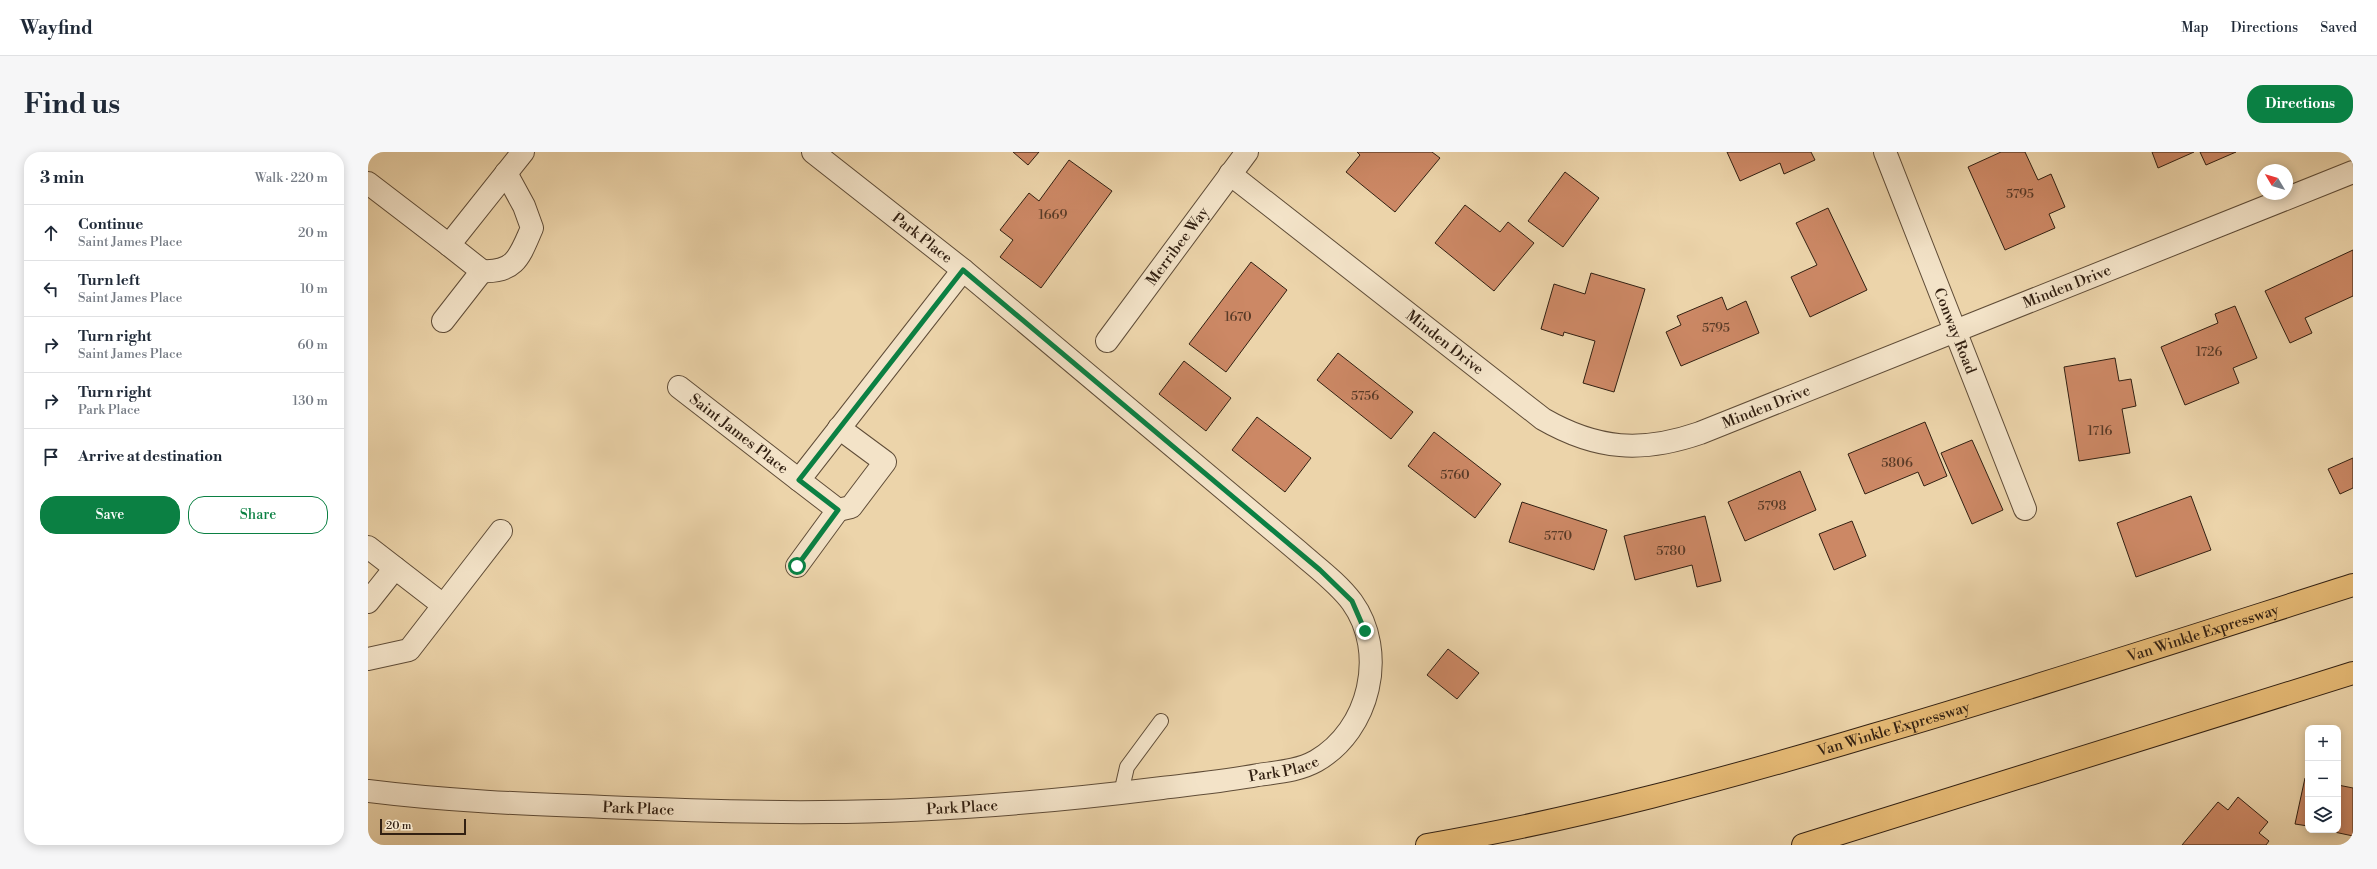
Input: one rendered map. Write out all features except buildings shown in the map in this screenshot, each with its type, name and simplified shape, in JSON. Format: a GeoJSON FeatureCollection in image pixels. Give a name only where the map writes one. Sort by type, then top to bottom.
{"type":"FeatureCollection","features":[{"type":"Feature","properties":{"kind":"main road","name":"Van Winkle Expressway"},"geometry":{"type":"LineString","coordinates":[[1427,845],[1503,832],[1731,778],[1969,707],[2353,585]]}},
{"type":"Feature","properties":{"kind":"main road"},"geometry":{"type":"LineString","coordinates":[[1803,845],[2353,673]]}},
{"type":"Feature","properties":{"kind":"street"},"geometry":{"type":"LineString","coordinates":[[449,245],[523,152]]}},
{"type":"Feature","properties":{"kind":"street","name":"Park Place"},"geometry":{"type":"LineString","coordinates":[[368,791],[480,802],[652,809],[824,812],[973,806],[1121,793],[1286,771],[1316,761],[1338,744],[1349,732],[1361,710],[1370,678],[1371,660],[1365,631],[1352,601],[1315,566],[963,270],[813,152]]}},
{"type":"Feature","properties":{"kind":"street","name":"Merribee Way"},"geometry":{"type":"LineString","coordinates":[[1107,341],[1247,152]]}},
{"type":"Feature","properties":{"kind":"street","name":"Conway Road"},"geometry":{"type":"LineString","coordinates":[[1885,152],[2025,509]]}},
{"type":"Feature","properties":{"kind":"street","name":"Minden Drive"},"geometry":{"type":"LineString","coordinates":[[1230,174],[1544,419],[1585,439],[1631,447],[1655,446],[1678,441],[1955,332],[2353,172]]}},
{"type":"Feature","properties":{"kind":"street"},"geometry":{"type":"LineString","coordinates":[[368,183],[482,271],[498,272],[508,267],[520,255],[532,228],[524,206],[506,173]]}},
{"type":"Feature","properties":{"kind":"street","name":"Saint James Place"},"geometry":{"type":"LineString","coordinates":[[799,480],[963,270]]}},
{"type":"Feature","properties":{"kind":"street"},"geometry":{"type":"LineString","coordinates":[[443,321],[482,271]]}},
{"type":"Feature","properties":{"kind":"street","name":"Saint James Place"},"geometry":{"type":"LineString","coordinates":[[679,387],[838,510]]}},
{"type":"Feature","properties":{"kind":"street"},"geometry":{"type":"LineString","coordinates":[[797,566],[838,510],[851,507],[885,462],[839,428]]}},
{"type":"Feature","properties":{"kind":"street"},"geometry":{"type":"LineString","coordinates":[[368,659],[408,650],[501,531]]}},
{"type":"Feature","properties":{"kind":"street"},"geometry":{"type":"LineString","coordinates":[[368,547],[443,605]]}},
{"type":"Feature","properties":{"kind":"street"},"geometry":{"type":"LineString","coordinates":[[368,602],[395,568]]}},
{"type":"Feature","properties":{"kind":"lane"},"geometry":{"type":"LineString","coordinates":[[1121,793],[1127,767],[1161,721]]}},
{"type":"Feature","properties":{"kind":"route"},"geometry":{"type":"LineString","coordinates":[[797,566],[838,510],[799,480],[963,270],[1320,570],[1352,601],[1365,631]]}}]}
